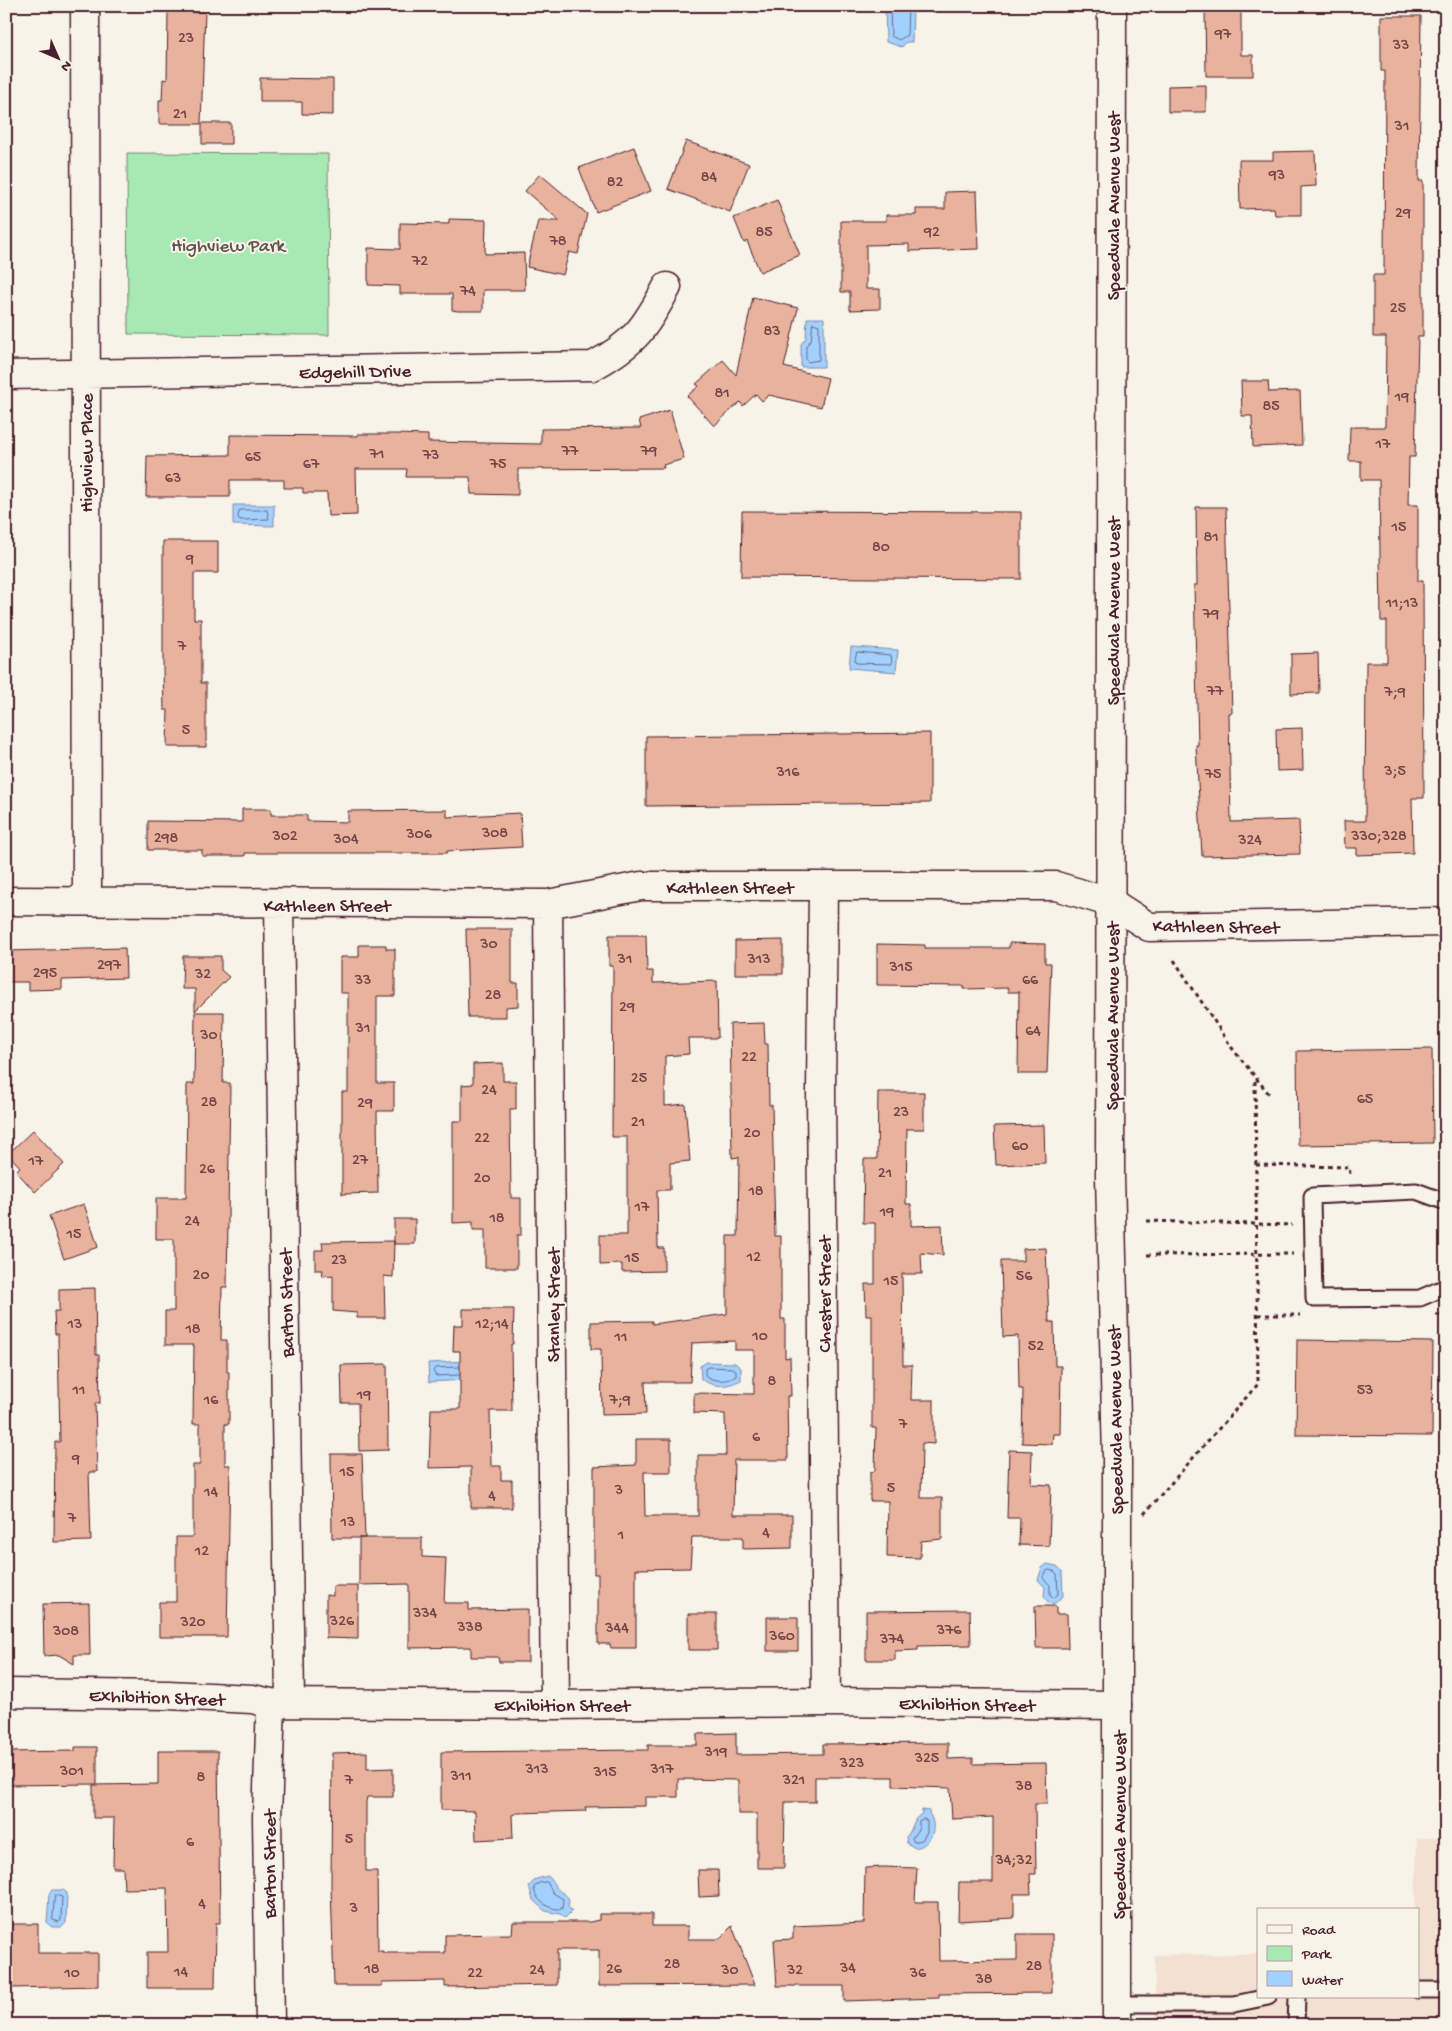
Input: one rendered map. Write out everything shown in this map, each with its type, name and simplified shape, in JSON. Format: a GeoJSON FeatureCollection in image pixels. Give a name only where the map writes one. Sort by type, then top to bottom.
{"type":"FeatureCollection","features":[{"type":"Feature","properties":{"kind":"street","name":"Highview Place"},"geometry":{"type":"LineString","coordinates":[[85,6],[84,375],[87,900]]}},
{"type":"Feature","properties":{"kind":"street","name":"Speedvale Avenue West"},"geometry":{"type":"LineString","coordinates":[[1112,6],[1112,903],[1110,1176],[1117,1546],[1117,2014]]}},
{"type":"Feature","properties":{"kind":"street","name":"Edgehill Drive"},"geometry":{"type":"LineString","coordinates":[[6,375],[593,366],[620,351],[647,323],[667,287]]}},
{"type":"Feature","properties":{"kind":"street","name":"Kathleen Street"},"geometry":{"type":"LineString","coordinates":[[6,900],[279,904],[548,904],[641,886],[1056,886],[1112,903],[1149,928],[1446,922]]}},
{"type":"Feature","properties":{"kind":"street","name":"Chester Street"},"geometry":{"type":"LineString","coordinates":[[823,886],[822,1101],[826,1702]]}},
{"type":"Feature","properties":{"kind":"street","name":"Barton Street"},"geometry":{"type":"LineString","coordinates":[[270,2025],[268,1817],[281,1703],[279,904]]}},
{"type":"Feature","properties":{"kind":"street","name":"Stanley Street"},"geometry":{"type":"LineString","coordinates":[[548,904],[555,1705]]}},
{"type":"Feature","properties":{"kind":"street","name":"Exhibition Street"},"geometry":{"type":"LineString","coordinates":[[6,1693],[168,1695],[252,1699],[281,1703],[555,1705],[826,1702],[1117,1704]]}},
{"type":"Feature","properties":{"kind":"lane"},"geometry":{"type":"LineString","coordinates":[[1446,1202],[1416,1191],[1312,1196],[1314,1299],[1420,1298],[1446,1287]]}},
{"type":"Feature","properties":{"kind":"lane"},"geometry":{"type":"LineString","coordinates":[[1420,1990],[1446,1990]]}},
{"type":"Feature","properties":{"kind":"lane"},"geometry":{"type":"LineString","coordinates":[[1117,2014],[1234,2004],[1263,1998]]}},
{"type":"Feature","properties":{"kind":"lane"},"geometry":{"type":"LineString","coordinates":[[1296,1998],[1296,2025]]}},
{"type":"Feature","properties":{"kind":"path"},"geometry":{"type":"LineString","coordinates":[[1174,960],[1232,1048],[1269,1094]]}},
{"type":"Feature","properties":{"kind":"path"},"geometry":{"type":"LineString","coordinates":[[1117,1546],[1258,1384],[1255,1077]]}},
{"type":"Feature","properties":{"kind":"path"},"geometry":{"type":"LineString","coordinates":[[1256,1165],[1349,1167],[1353,1194]]}},
{"type":"Feature","properties":{"kind":"path"},"geometry":{"type":"LineString","coordinates":[[1147,1221],[1313,1225]]}},
{"type":"Feature","properties":{"kind":"path"},"geometry":{"type":"LineString","coordinates":[[1147,1255],[1314,1253]]}},
{"type":"Feature","properties":{"kind":"shaded area"},"geometry":{"type":"Polygon","coordinates":[[[1417,1838],[1446,1838],[1446,2025],[1155,2025],[1155,1955],[1257,1954],[1257,1998],[1420,1998],[1420,1908],[1415,1908],[1417,1838]]]}},
{"type":"Feature","properties":{"kind":"green space","name":"Highview Park"},"geometry":{"type":"Polygon","coordinates":[[[127,153],[328,154],[329,335],[128,334],[127,153]]]}},
{"type":"Feature","properties":{"kind":"water"},"geometry":{"type":"Polygon","coordinates":[[[885,6],[913,6],[912,42],[906,42],[902,47],[886,42],[885,6]]]}},
{"type":"Feature","properties":{"kind":"water"},"geometry":{"type":"Polygon","coordinates":[[[807,318],[824,318],[824,367],[801,367],[801,344],[806,338],[807,318]]]}},
{"type":"Feature","properties":{"kind":"water"},"geometry":{"type":"Polygon","coordinates":[[[233,505],[274,505],[274,526],[233,525],[233,505]]]}},
{"type":"Feature","properties":{"kind":"water"},"geometry":{"type":"Polygon","coordinates":[[[851,647],[898,650],[896,672],[849,668],[851,647]]]}},
{"type":"Feature","properties":{"kind":"water"},"geometry":{"type":"Polygon","coordinates":[[[466,1361],[467,1380],[429,1382],[428,1363],[466,1361]]]}},
{"type":"Feature","properties":{"kind":"water"},"geometry":{"type":"Polygon","coordinates":[[[707,1362],[735,1363],[741,1368],[741,1380],[721,1386],[706,1382],[701,1379],[700,1366],[707,1362]]]}},
{"type":"Feature","properties":{"kind":"water"},"geometry":{"type":"Polygon","coordinates":[[[1047,1564],[1057,1566],[1062,1571],[1063,1596],[1054,1604],[1048,1602],[1044,1596],[1045,1587],[1038,1580],[1042,1568],[1047,1564]]]}},
{"type":"Feature","properties":{"kind":"water"},"geometry":{"type":"Polygon","coordinates":[[[922,1810],[929,1811],[933,1829],[930,1838],[920,1847],[915,1848],[907,1843],[906,1837],[916,1818],[922,1814],[922,1810]]]}},
{"type":"Feature","properties":{"kind":"water"},"geometry":{"type":"Polygon","coordinates":[[[548,1876],[558,1890],[569,1899],[568,1907],[572,1911],[565,1918],[560,1914],[545,1911],[533,1900],[529,1886],[536,1879],[548,1876]]]}},
{"type":"Feature","properties":{"kind":"water"},"geometry":{"type":"Polygon","coordinates":[[[52,1890],[63,1890],[67,1893],[66,1923],[62,1927],[52,1927],[47,1923],[49,1894],[52,1890]]]}},
{"type":"Feature","properties":{"kind":"building"},"geometry":{"type":"Polygon","coordinates":[[[1241,8],[1241,55],[1253,55],[1253,76],[1206,76],[1205,9],[1241,8]]]}},
{"type":"Feature","properties":{"kind":"building"},"geometry":{"type":"Polygon","coordinates":[[[168,12],[205,12],[201,124],[159,124],[159,100],[162,100],[163,79],[167,80],[168,12]]]}},
{"type":"Feature","properties":{"kind":"building"},"geometry":{"type":"Polygon","coordinates":[[[1381,16],[1421,16],[1419,181],[1423,181],[1423,337],[1418,337],[1415,457],[1409,457],[1408,505],[1418,505],[1418,581],[1423,581],[1424,798],[1412,798],[1413,853],[1357,855],[1357,848],[1345,848],[1344,821],[1365,821],[1366,662],[1387,662],[1387,621],[1381,621],[1379,480],[1361,480],[1361,461],[1349,461],[1350,427],[1385,427],[1386,337],[1373,337],[1373,275],[1384,275],[1385,71],[1381,71],[1381,16]]]}},
{"type":"Feature","properties":{"kind":"building"},"geometry":{"type":"Polygon","coordinates":[[[260,78],[333,79],[333,115],[302,114],[302,102],[260,102],[260,78]]]}},
{"type":"Feature","properties":{"kind":"building"},"geometry":{"type":"Polygon","coordinates":[[[1206,85],[1206,112],[1168,112],[1168,86],[1206,85]]]}},
{"type":"Feature","properties":{"kind":"building"},"geometry":{"type":"Polygon","coordinates":[[[202,123],[231,123],[231,144],[202,144],[202,123]]]}},
{"type":"Feature","properties":{"kind":"building"},"geometry":{"type":"Polygon","coordinates":[[[686,141],[749,164],[730,212],[668,189],[686,141]]]}},
{"type":"Feature","properties":{"kind":"building"},"geometry":{"type":"Polygon","coordinates":[[[634,147],[651,191],[596,212],[579,168],[634,147]]]}},
{"type":"Feature","properties":{"kind":"building"},"geometry":{"type":"Polygon","coordinates":[[[1315,151],[1316,186],[1301,187],[1301,215],[1275,215],[1274,208],[1240,209],[1239,160],[1273,160],[1273,152],[1315,151]]]}},
{"type":"Feature","properties":{"kind":"building"},"geometry":{"type":"Polygon","coordinates":[[[540,174],[587,214],[578,254],[569,252],[563,275],[527,267],[538,221],[560,221],[525,191],[540,174]]]}},
{"type":"Feature","properties":{"kind":"building"},"geometry":{"type":"Polygon","coordinates":[[[977,191],[979,249],[909,251],[909,244],[866,245],[866,289],[880,289],[880,309],[850,310],[850,292],[841,292],[841,221],[886,221],[886,215],[916,215],[916,209],[945,209],[945,192],[977,191]]]}},
{"type":"Feature","properties":{"kind":"building"},"geometry":{"type":"Polygon","coordinates":[[[777,200],[800,255],[760,272],[747,241],[744,243],[734,218],[777,200]]]}},
{"type":"Feature","properties":{"kind":"building"},"geometry":{"type":"Polygon","coordinates":[[[449,219],[486,220],[485,254],[524,253],[525,290],[483,290],[483,311],[458,311],[452,310],[452,294],[400,294],[400,286],[368,285],[368,248],[400,249],[400,223],[449,224],[449,219]]]}},
{"type":"Feature","properties":{"kind":"building"},"geometry":{"type":"Polygon","coordinates":[[[753,297],[798,308],[784,367],[828,378],[821,407],[769,395],[762,401],[756,394],[743,406],[740,402],[714,426],[687,396],[699,386],[696,384],[723,360],[736,375],[753,297]]]}},
{"type":"Feature","properties":{"kind":"building"},"geometry":{"type":"Polygon","coordinates":[[[1241,381],[1268,381],[1269,392],[1300,391],[1302,445],[1253,447],[1252,416],[1242,416],[1241,381]]]}},
{"type":"Feature","properties":{"kind":"building"},"geometry":{"type":"Polygon","coordinates":[[[670,410],[684,459],[663,465],[664,468],[518,469],[518,495],[471,494],[470,477],[406,477],[407,469],[356,469],[357,515],[328,516],[327,493],[303,493],[303,488],[284,488],[284,480],[230,480],[230,497],[146,497],[147,456],[230,455],[230,435],[358,436],[358,434],[396,434],[428,435],[428,442],[541,444],[541,429],[641,428],[639,420],[670,410]]]}},
{"type":"Feature","properties":{"kind":"building"},"geometry":{"type":"Polygon","coordinates":[[[1196,507],[1226,507],[1232,713],[1229,713],[1231,822],[1299,820],[1300,854],[1202,856],[1196,745],[1198,745],[1194,585],[1197,585],[1196,507]]]}},
{"type":"Feature","properties":{"kind":"building"},"geometry":{"type":"Polygon","coordinates":[[[742,511],[1021,512],[1021,579],[741,577],[742,511]]]}},
{"type":"Feature","properties":{"kind":"building"},"geometry":{"type":"Polygon","coordinates":[[[163,541],[218,541],[218,573],[194,573],[194,619],[201,619],[201,683],[206,683],[206,747],[167,747],[168,710],[164,710],[163,669],[163,541]]]}},
{"type":"Feature","properties":{"kind":"building"},"geometry":{"type":"Polygon","coordinates":[[[1318,653],[1319,693],[1291,694],[1291,654],[1318,653]]]}},
{"type":"Feature","properties":{"kind":"building"},"geometry":{"type":"Polygon","coordinates":[[[1302,728],[1303,770],[1277,771],[1276,729],[1302,728]]]}},
{"type":"Feature","properties":{"kind":"building"},"geometry":{"type":"Polygon","coordinates":[[[930,733],[930,803],[646,806],[646,736],[930,733]]]}},
{"type":"Feature","properties":{"kind":"building"},"geometry":{"type":"Polygon","coordinates":[[[242,809],[271,809],[271,815],[307,815],[307,821],[348,822],[348,811],[447,810],[447,817],[520,813],[522,847],[447,851],[447,853],[245,853],[245,856],[202,856],[202,850],[148,850],[148,821],[242,822],[242,809]]]}},
{"type":"Feature","properties":{"kind":"building"},"geometry":{"type":"Polygon","coordinates":[[[466,929],[512,929],[512,983],[518,983],[518,1006],[506,1007],[506,1017],[468,1017],[466,929]]]}},
{"type":"Feature","properties":{"kind":"building"},"geometry":{"type":"Polygon","coordinates":[[[609,935],[646,935],[647,971],[653,971],[653,983],[717,981],[718,1038],[688,1038],[689,1054],[665,1056],[665,1106],[685,1104],[690,1161],[670,1163],[670,1190],[657,1190],[658,1248],[664,1248],[664,1271],[622,1272],[622,1264],[600,1265],[600,1235],[627,1235],[627,1137],[612,1137],[613,966],[609,966],[609,935]]]}},
{"type":"Feature","properties":{"kind":"building"},"geometry":{"type":"Polygon","coordinates":[[[783,940],[783,974],[735,974],[735,941],[783,940]]]}},
{"type":"Feature","properties":{"kind":"building"},"geometry":{"type":"Polygon","coordinates":[[[1009,943],[1045,944],[1045,963],[1051,963],[1047,1074],[1018,1074],[1019,992],[1008,992],[1008,988],[964,989],[964,986],[877,985],[877,944],[925,945],[925,948],[1009,948],[1009,943]]]}},
{"type":"Feature","properties":{"kind":"building"},"geometry":{"type":"Polygon","coordinates":[[[359,945],[386,945],[386,949],[395,949],[395,996],[377,996],[377,1083],[394,1083],[394,1111],[377,1111],[378,1193],[342,1194],[342,1092],[348,1092],[348,993],[340,993],[340,957],[359,957],[359,945]]]}},
{"type":"Feature","properties":{"kind":"building"},"geometry":{"type":"Polygon","coordinates":[[[125,948],[126,978],[62,980],[62,989],[28,990],[28,982],[6,982],[6,951],[125,948]]]}},
{"type":"Feature","properties":{"kind":"building"},"geometry":{"type":"Polygon","coordinates":[[[183,956],[221,956],[221,970],[229,977],[195,1011],[195,989],[182,989],[183,956]]]}},
{"type":"Feature","properties":{"kind":"building"},"geometry":{"type":"Polygon","coordinates":[[[195,1012],[224,1012],[223,1083],[230,1083],[227,1287],[222,1287],[221,1340],[227,1340],[227,1372],[229,1372],[229,1424],[225,1424],[225,1465],[230,1465],[227,1637],[159,1637],[159,1602],[176,1602],[176,1537],[193,1537],[193,1465],[200,1465],[200,1424],[193,1424],[194,1345],[165,1345],[165,1311],[174,1311],[174,1239],[156,1239],[156,1198],[186,1198],[187,1084],[194,1084],[195,1012]]]}},
{"type":"Feature","properties":{"kind":"building"},"geometry":{"type":"Polygon","coordinates":[[[764,1023],[765,1044],[768,1044],[769,1105],[772,1105],[775,1236],[781,1236],[781,1319],[785,1319],[785,1358],[790,1357],[791,1396],[787,1396],[788,1460],[734,1460],[733,1515],[792,1515],[792,1548],[743,1549],[743,1537],[692,1537],[690,1568],[636,1569],[636,1648],[611,1648],[610,1644],[598,1644],[598,1574],[594,1574],[594,1467],[636,1465],[636,1439],[671,1439],[671,1472],[644,1472],[645,1516],[698,1516],[698,1455],[726,1455],[725,1414],[694,1413],[694,1393],[754,1394],[754,1350],[735,1350],[735,1341],[692,1343],[690,1382],[645,1382],[646,1414],[602,1415],[601,1349],[591,1349],[591,1322],[652,1321],[652,1324],[727,1314],[727,1236],[738,1236],[739,1157],[732,1158],[730,1024],[764,1023]]]}},
{"type":"Feature","properties":{"kind":"building"},"geometry":{"type":"Polygon","coordinates":[[[1432,1049],[1433,1143],[1298,1145],[1297,1051],[1432,1049]]]}},
{"type":"Feature","properties":{"kind":"building"},"geometry":{"type":"Polygon","coordinates":[[[503,1063],[503,1081],[516,1081],[516,1109],[510,1109],[511,1198],[521,1198],[521,1235],[517,1235],[517,1268],[485,1268],[485,1230],[473,1230],[473,1222],[453,1223],[453,1121],[462,1121],[462,1085],[473,1084],[473,1064],[503,1063]]]}},
{"type":"Feature","properties":{"kind":"building"},"geometry":{"type":"Polygon","coordinates":[[[878,1092],[924,1092],[924,1129],[907,1129],[906,1204],[911,1204],[911,1226],[942,1225],[943,1255],[921,1253],[922,1274],[902,1274],[903,1365],[912,1365],[911,1400],[934,1400],[934,1444],[922,1443],[921,1498],[942,1498],[942,1539],[921,1541],[920,1558],[887,1557],[888,1501],[870,1501],[870,1472],[875,1471],[876,1428],[872,1428],[872,1315],[866,1315],[865,1284],[875,1284],[875,1223],[863,1223],[864,1159],[877,1159],[878,1092]]]}},
{"type":"Feature","properties":{"kind":"building"},"geometry":{"type":"Polygon","coordinates":[[[1044,1125],[1045,1163],[996,1165],[994,1126],[1044,1125]]]}},
{"type":"Feature","properties":{"kind":"building"},"geometry":{"type":"Polygon","coordinates":[[[33,1130],[64,1164],[35,1192],[16,1171],[20,1167],[8,1154],[33,1130]]]}},
{"type":"Feature","properties":{"kind":"building"},"geometry":{"type":"Polygon","coordinates":[[[84,1204],[98,1247],[64,1259],[49,1216],[84,1204]]]}},
{"type":"Feature","properties":{"kind":"building"},"geometry":{"type":"Polygon","coordinates":[[[394,1219],[415,1219],[415,1244],[394,1244],[394,1219]]]}},
{"type":"Feature","properties":{"kind":"building"},"geometry":{"type":"Polygon","coordinates":[[[394,1241],[393,1277],[384,1276],[385,1318],[357,1318],[357,1313],[333,1311],[333,1275],[322,1276],[323,1270],[315,1270],[315,1250],[323,1250],[322,1242],[394,1241]]]}},
{"type":"Feature","properties":{"kind":"building"},"geometry":{"type":"Polygon","coordinates":[[[1046,1248],[1049,1322],[1054,1322],[1055,1366],[1061,1366],[1060,1434],[1053,1434],[1052,1444],[1022,1443],[1023,1389],[1019,1389],[1018,1336],[1003,1337],[1001,1261],[1023,1261],[1023,1249],[1046,1248]]]}},
{"type":"Feature","properties":{"kind":"building"},"geometry":{"type":"Polygon","coordinates":[[[95,1288],[96,1355],[99,1355],[100,1403],[95,1403],[97,1472],[89,1472],[91,1541],[54,1542],[55,1442],[60,1442],[58,1334],[55,1334],[54,1311],[59,1311],[59,1289],[95,1288]]]}},
{"type":"Feature","properties":{"kind":"building"},"geometry":{"type":"Polygon","coordinates":[[[463,1309],[514,1309],[513,1344],[511,1344],[512,1411],[490,1411],[491,1466],[501,1466],[501,1480],[512,1480],[512,1508],[471,1508],[471,1467],[429,1468],[431,1409],[460,1409],[460,1351],[453,1351],[454,1325],[463,1325],[463,1309]]]}},
{"type":"Feature","properties":{"kind":"building"},"geometry":{"type":"Polygon","coordinates":[[[1297,1340],[1433,1342],[1432,1436],[1296,1435],[1297,1340]]]}},
{"type":"Feature","properties":{"kind":"building"},"geometry":{"type":"Polygon","coordinates":[[[387,1364],[388,1450],[359,1451],[358,1403],[342,1403],[341,1365],[387,1364]]]}},
{"type":"Feature","properties":{"kind":"building"},"geometry":{"type":"Polygon","coordinates":[[[1009,1450],[1032,1451],[1031,1484],[1051,1485],[1049,1546],[1019,1545],[1020,1518],[1007,1518],[1009,1450]]]}},
{"type":"Feature","properties":{"kind":"building"},"geometry":{"type":"Polygon","coordinates":[[[331,1454],[362,1454],[365,1538],[332,1538],[331,1454]]]}},
{"type":"Feature","properties":{"kind":"building"},"geometry":{"type":"Polygon","coordinates":[[[359,1538],[422,1538],[422,1557],[446,1558],[444,1603],[469,1603],[469,1610],[528,1609],[528,1662],[499,1662],[498,1657],[471,1657],[471,1647],[409,1648],[409,1584],[359,1585],[359,1538]]]}},
{"type":"Feature","properties":{"kind":"building"},"geometry":{"type":"Polygon","coordinates":[[[333,1586],[358,1586],[358,1639],[326,1638],[326,1595],[333,1596],[333,1586]]]}},
{"type":"Feature","properties":{"kind":"building"},"geometry":{"type":"Polygon","coordinates":[[[89,1603],[90,1655],[74,1655],[74,1664],[59,1655],[44,1656],[43,1604],[89,1603]]]}},
{"type":"Feature","properties":{"kind":"building"},"geometry":{"type":"Polygon","coordinates":[[[1035,1606],[1056,1606],[1056,1614],[1067,1614],[1068,1648],[1036,1648],[1035,1606]]]}},
{"type":"Feature","properties":{"kind":"building"},"geometry":{"type":"Polygon","coordinates":[[[970,1610],[971,1645],[918,1646],[918,1650],[895,1651],[895,1660],[866,1660],[866,1611],[970,1610]]]}},
{"type":"Feature","properties":{"kind":"building"},"geometry":{"type":"Polygon","coordinates":[[[688,1614],[717,1614],[717,1650],[688,1650],[688,1614]]]}},
{"type":"Feature","properties":{"kind":"building"},"geometry":{"type":"Polygon","coordinates":[[[767,1617],[798,1617],[798,1651],[767,1651],[767,1617]]]}},
{"type":"Feature","properties":{"kind":"building"},"geometry":{"type":"Polygon","coordinates":[[[736,1733],[736,1755],[823,1754],[823,1744],[948,1743],[948,1759],[973,1758],[973,1764],[1046,1763],[1047,1804],[1035,1804],[1036,1874],[1030,1874],[1031,1894],[1014,1894],[1014,1918],[958,1921],[959,1882],[993,1882],[993,1817],[952,1819],[950,1788],[893,1786],[893,1777],[815,1777],[815,1802],[785,1802],[784,1868],[757,1868],[757,1814],[738,1814],[738,1780],[678,1779],[678,1797],[645,1797],[645,1806],[585,1807],[586,1811],[517,1813],[512,1815],[513,1838],[476,1840],[475,1811],[441,1810],[441,1752],[648,1750],[648,1745],[697,1745],[697,1734],[736,1733]]]}},
{"type":"Feature","properties":{"kind":"building"},"geometry":{"type":"Polygon","coordinates":[[[75,1747],[97,1747],[97,1784],[6,1785],[6,1752],[75,1751],[75,1747]]]}},
{"type":"Feature","properties":{"kind":"building"},"geometry":{"type":"Polygon","coordinates":[[[158,1751],[218,1751],[220,1923],[216,1923],[215,1988],[147,1988],[147,1952],[168,1952],[167,1888],[124,1889],[123,1868],[113,1868],[114,1818],[93,1818],[93,1785],[158,1784],[158,1751]]]}},
{"type":"Feature","properties":{"kind":"building"},"geometry":{"type":"Polygon","coordinates":[[[367,1752],[367,1769],[393,1768],[393,1797],[367,1797],[366,1802],[366,1871],[377,1871],[378,1951],[383,1951],[383,1953],[445,1953],[445,1935],[512,1934],[513,1922],[590,1922],[599,1920],[599,1914],[652,1914],[652,1926],[688,1926],[688,1939],[719,1939],[732,1926],[755,1985],[599,1986],[599,1950],[557,1950],[557,1985],[445,1987],[445,1981],[382,1982],[382,1986],[334,1986],[331,1886],[332,1753],[367,1752]]]}},
{"type":"Feature","properties":{"kind":"building"},"geometry":{"type":"Polygon","coordinates":[[[865,1868],[917,1868],[915,1902],[938,1902],[939,1961],[1017,1960],[1017,1934],[1052,1934],[1052,1993],[939,1994],[939,1998],[844,2001],[844,1986],[777,1986],[774,1940],[793,1939],[793,1926],[864,1923],[865,1868]]]}},
{"type":"Feature","properties":{"kind":"building"},"geometry":{"type":"Polygon","coordinates":[[[698,1870],[718,1870],[719,1896],[699,1897],[698,1870]]]}},
{"type":"Feature","properties":{"kind":"building"},"geometry":{"type":"Polygon","coordinates":[[[6,1924],[38,1924],[38,1953],[98,1953],[98,1986],[11,1988],[11,1985],[6,1985],[6,1924]]]}}]}
